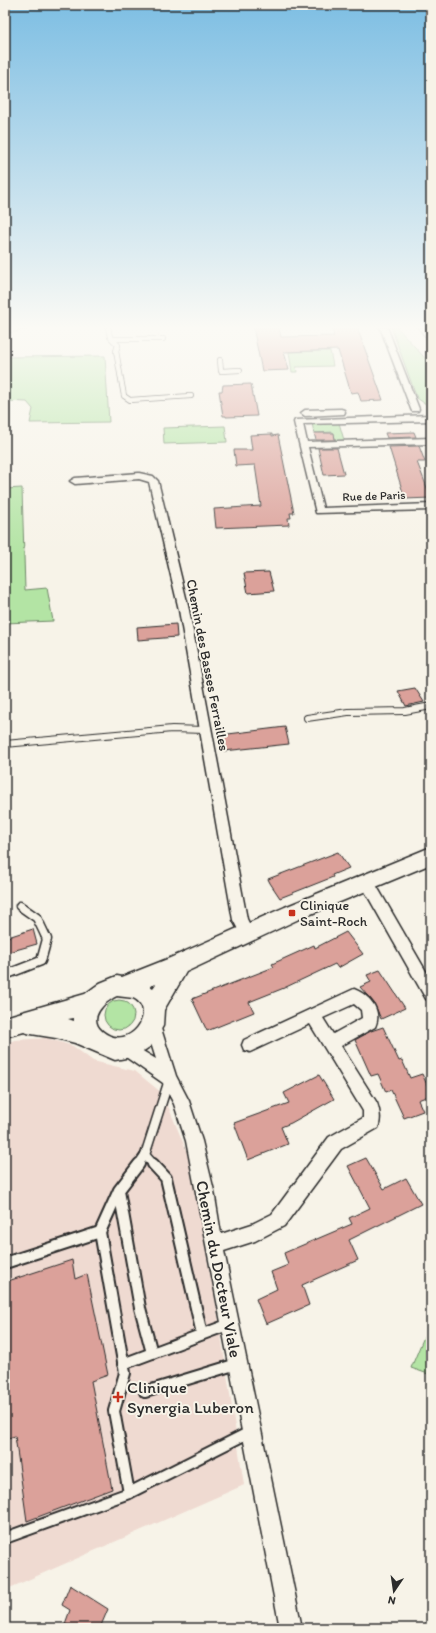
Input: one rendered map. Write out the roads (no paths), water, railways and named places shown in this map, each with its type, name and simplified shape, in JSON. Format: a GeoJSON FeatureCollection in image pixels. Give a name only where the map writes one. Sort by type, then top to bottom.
{"type":"FeatureCollection","features":[{"type":"Feature","properties":{"kind":"street"},"geometry":{"type":"LineString","coordinates":[[409,403],[411,409],[426,409]]}},
{"type":"Feature","properties":{"kind":"street"},"geometry":{"type":"LineString","coordinates":[[305,413],[352,411]]}},
{"type":"Feature","properties":{"kind":"street"},"geometry":{"type":"LineString","coordinates":[[431,418],[298,422],[303,445],[431,441]]}},
{"type":"Feature","properties":{"kind":"street","name":"Rue de Paris"},"geometry":{"type":"LineString","coordinates":[[303,445],[319,511],[431,507]]}},
{"type":"Feature","properties":{"kind":"street","name":"Chemin des Basses Ferrailles"},"geometry":{"type":"LineString","coordinates":[[74,481],[139,476],[150,478],[153,481],[184,610],[240,920],[247,933]]}},
{"type":"Feature","properties":{"kind":"street"},"geometry":{"type":"LineString","coordinates":[[125,986],[178,965],[247,933],[431,855]]}},
{"type":"Feature","properties":{"kind":"street"},"geometry":{"type":"LineString","coordinates":[[367,882],[431,994]]}},
{"type":"Feature","properties":{"kind":"street"},"geometry":{"type":"LineString","coordinates":[[13,1025],[56,1025],[74,1031],[103,1046],[114,1049],[126,1048],[138,1043],[148,1034],[153,1016],[178,965]]}},
{"type":"Feature","properties":{"kind":"street"},"geometry":{"type":"LineString","coordinates":[[94,1040],[88,1032],[85,1022],[86,1013],[90,1003],[101,992],[117,986],[135,988],[144,993],[150,1000],[153,1016]]}},
{"type":"Feature","properties":{"kind":"street"},"geometry":{"type":"LineString","coordinates":[[250,1045],[354,996],[363,1001],[370,1012],[370,1022],[331,1043]]}},
{"type":"Feature","properties":{"kind":"street"},"geometry":{"type":"LineString","coordinates":[[13,1025],[90,1003]]}},
{"type":"Feature","properties":{"kind":"street"},"geometry":{"type":"LineString","coordinates":[[214,1245],[255,1232],[278,1220],[335,1143],[372,1122],[371,1109],[314,1015]]}},
{"type":"Feature","properties":{"kind":"street","name":"Chemin du Docteur Viale"},"geometry":{"type":"LineString","coordinates":[[153,1016],[169,1078],[181,1101],[194,1141],[291,1628]]}},
{"type":"Feature","properties":{"kind":"street","name":"Chemin du Docteur Viale"},"geometry":{"type":"LineString","coordinates":[[126,1048],[169,1078]]}},
{"type":"Feature","properties":{"kind":"lane"},"geometry":{"type":"LineString","coordinates":[[307,718],[348,712],[405,711],[431,706]]}},
{"type":"Feature","properties":{"kind":"lane"},"geometry":{"type":"LineString","coordinates":[[5,744],[172,729],[205,730]]}},
{"type":"Feature","properties":{"kind":"lane"},"geometry":{"type":"LineString","coordinates":[[5,975],[41,961],[47,939],[37,918],[20,906]]}},
{"type":"Feature","properties":{"kind":"lane"},"geometry":{"type":"LineString","coordinates":[[129,1493],[114,1411],[125,1373],[100,1232],[119,1190],[145,1155],[169,1078]]}},
{"type":"Feature","properties":{"kind":"lane"},"geometry":{"type":"LineString","coordinates":[[145,1155],[166,1178],[202,1334]]}},
{"type":"Feature","properties":{"kind":"lane"},"geometry":{"type":"LineString","coordinates":[[119,1190],[140,1308],[152,1353]]}},
{"type":"Feature","properties":{"kind":"lane"},"geometry":{"type":"LineString","coordinates":[[5,1263],[100,1232]]}},
{"type":"Feature","properties":{"kind":"lane"},"geometry":{"type":"LineString","coordinates":[[123,1364],[230,1324]]}},
{"type":"Feature","properties":{"kind":"lane"},"geometry":{"type":"LineString","coordinates":[[145,1392],[238,1363]]}},
{"type":"Feature","properties":{"kind":"lane"},"geometry":{"type":"LineString","coordinates":[[5,1538],[129,1493],[251,1431]]}},
{"type":"Feature","properties":{"kind":"place","name":"Clinique Saint-Roch"},"geometry":{"type":"Point","coordinates":[292,913]}},
{"type":"Feature","properties":{"kind":"place","name":"Clinique Synergia Luberon"},"geometry":{"type":"Point","coordinates":[118,1397]}}]}
